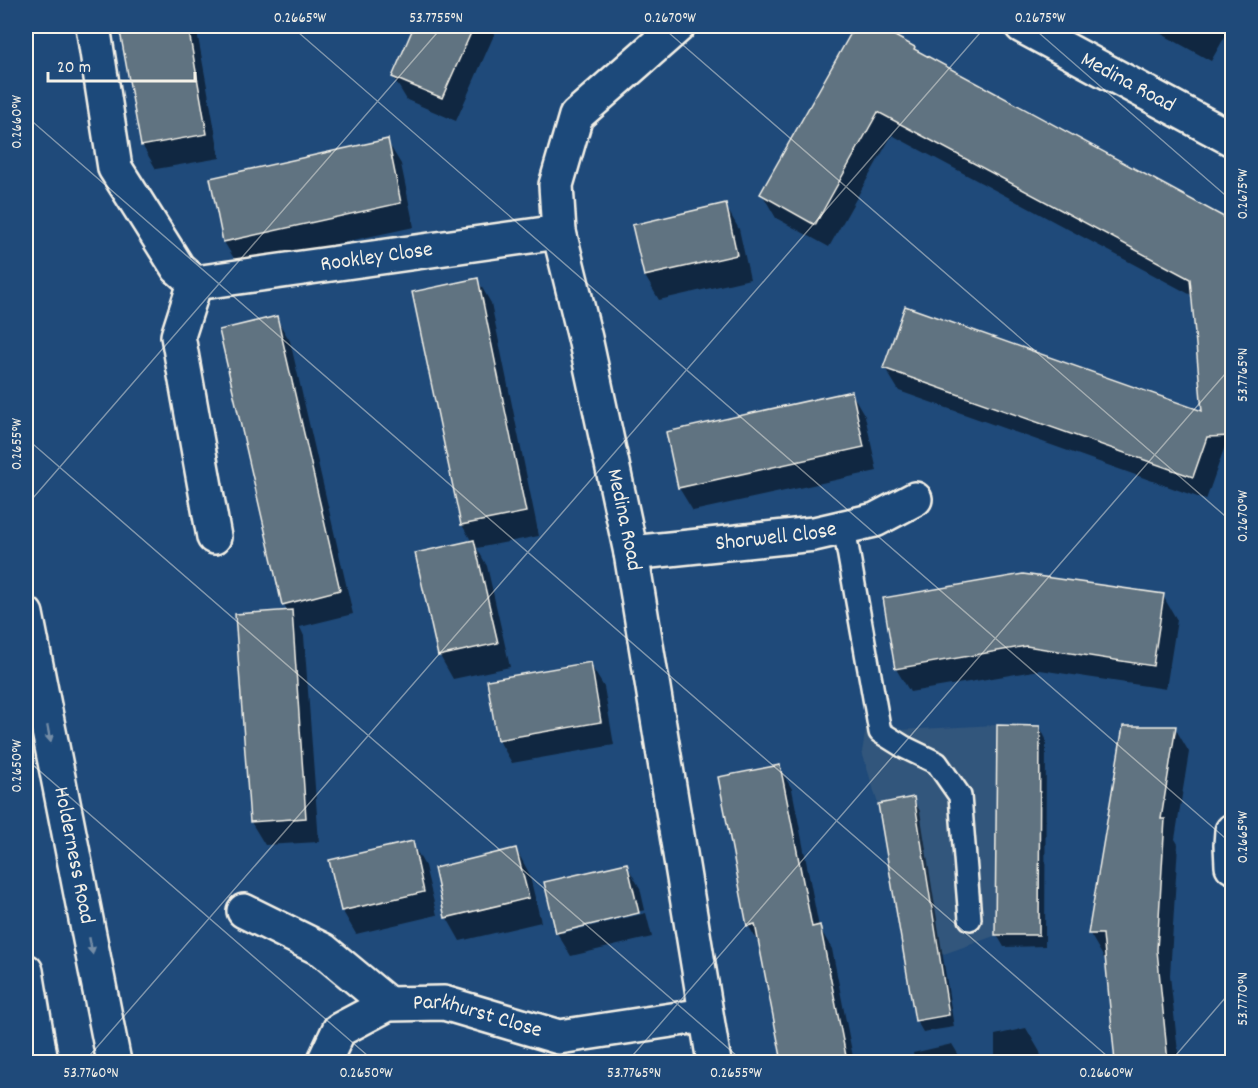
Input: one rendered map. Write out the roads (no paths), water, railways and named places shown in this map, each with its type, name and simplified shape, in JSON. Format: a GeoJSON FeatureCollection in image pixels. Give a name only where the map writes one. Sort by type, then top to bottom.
{"type":"FeatureCollection","features":[{"type":"Feature","properties":{"kind":"main road"},"geometry":{"type":"LineString","coordinates":[[93,26],[115,168],[178,268],[195,283],[178,336],[214,537]]}},
{"type":"Feature","properties":{"kind":"main road","name":"Medina Road"},"geometry":{"type":"LineString","coordinates":[[678,26],[576,116],[556,184],[559,232],[585,338],[631,553],[714,1062]]}},
{"type":"Feature","properties":{"kind":"main road","name":"Medina Road"},"geometry":{"type":"LineString","coordinates":[[1022,26],[1233,139]]}},
{"type":"Feature","properties":{"kind":"main road","name":"Rookley Close"},"geometry":{"type":"LineString","coordinates":[[195,283],[559,232]]}},
{"type":"Feature","properties":{"kind":"main road","name":"Shorwell Close"},"geometry":{"type":"LineString","coordinates":[[631,553],[814,534],[875,520],[915,499]]}},
{"type":"Feature","properties":{"kind":"main road","name":"Holderness Road"},"geometry":{"type":"LineString","coordinates":[[26,614],[114,1062]]}},
{"type":"Feature","properties":{"kind":"main road"},"geometry":{"type":"LineString","coordinates":[[1233,831],[1231,845],[1233,866]]}},
{"type":"Feature","properties":{"kind":"main road","name":"Parkhurst Close"},"geometry":{"type":"LineString","coordinates":[[244,911],[323,950],[388,1004]]}},
{"type":"Feature","properties":{"kind":"main road"},"geometry":{"type":"LineString","coordinates":[[26,971],[41,1062]]}},
{"type":"Feature","properties":{"kind":"main road","name":"Parkhurst Close"},"geometry":{"type":"LineString","coordinates":[[324,1062],[339,1030],[388,1004],[444,1003],[559,1037],[705,1015]]}},
{"type":"Feature","properties":{"kind":"lane"},"geometry":{"type":"LineString","coordinates":[[844,528],[880,732],[937,763],[960,796],[970,919]]}}]}
